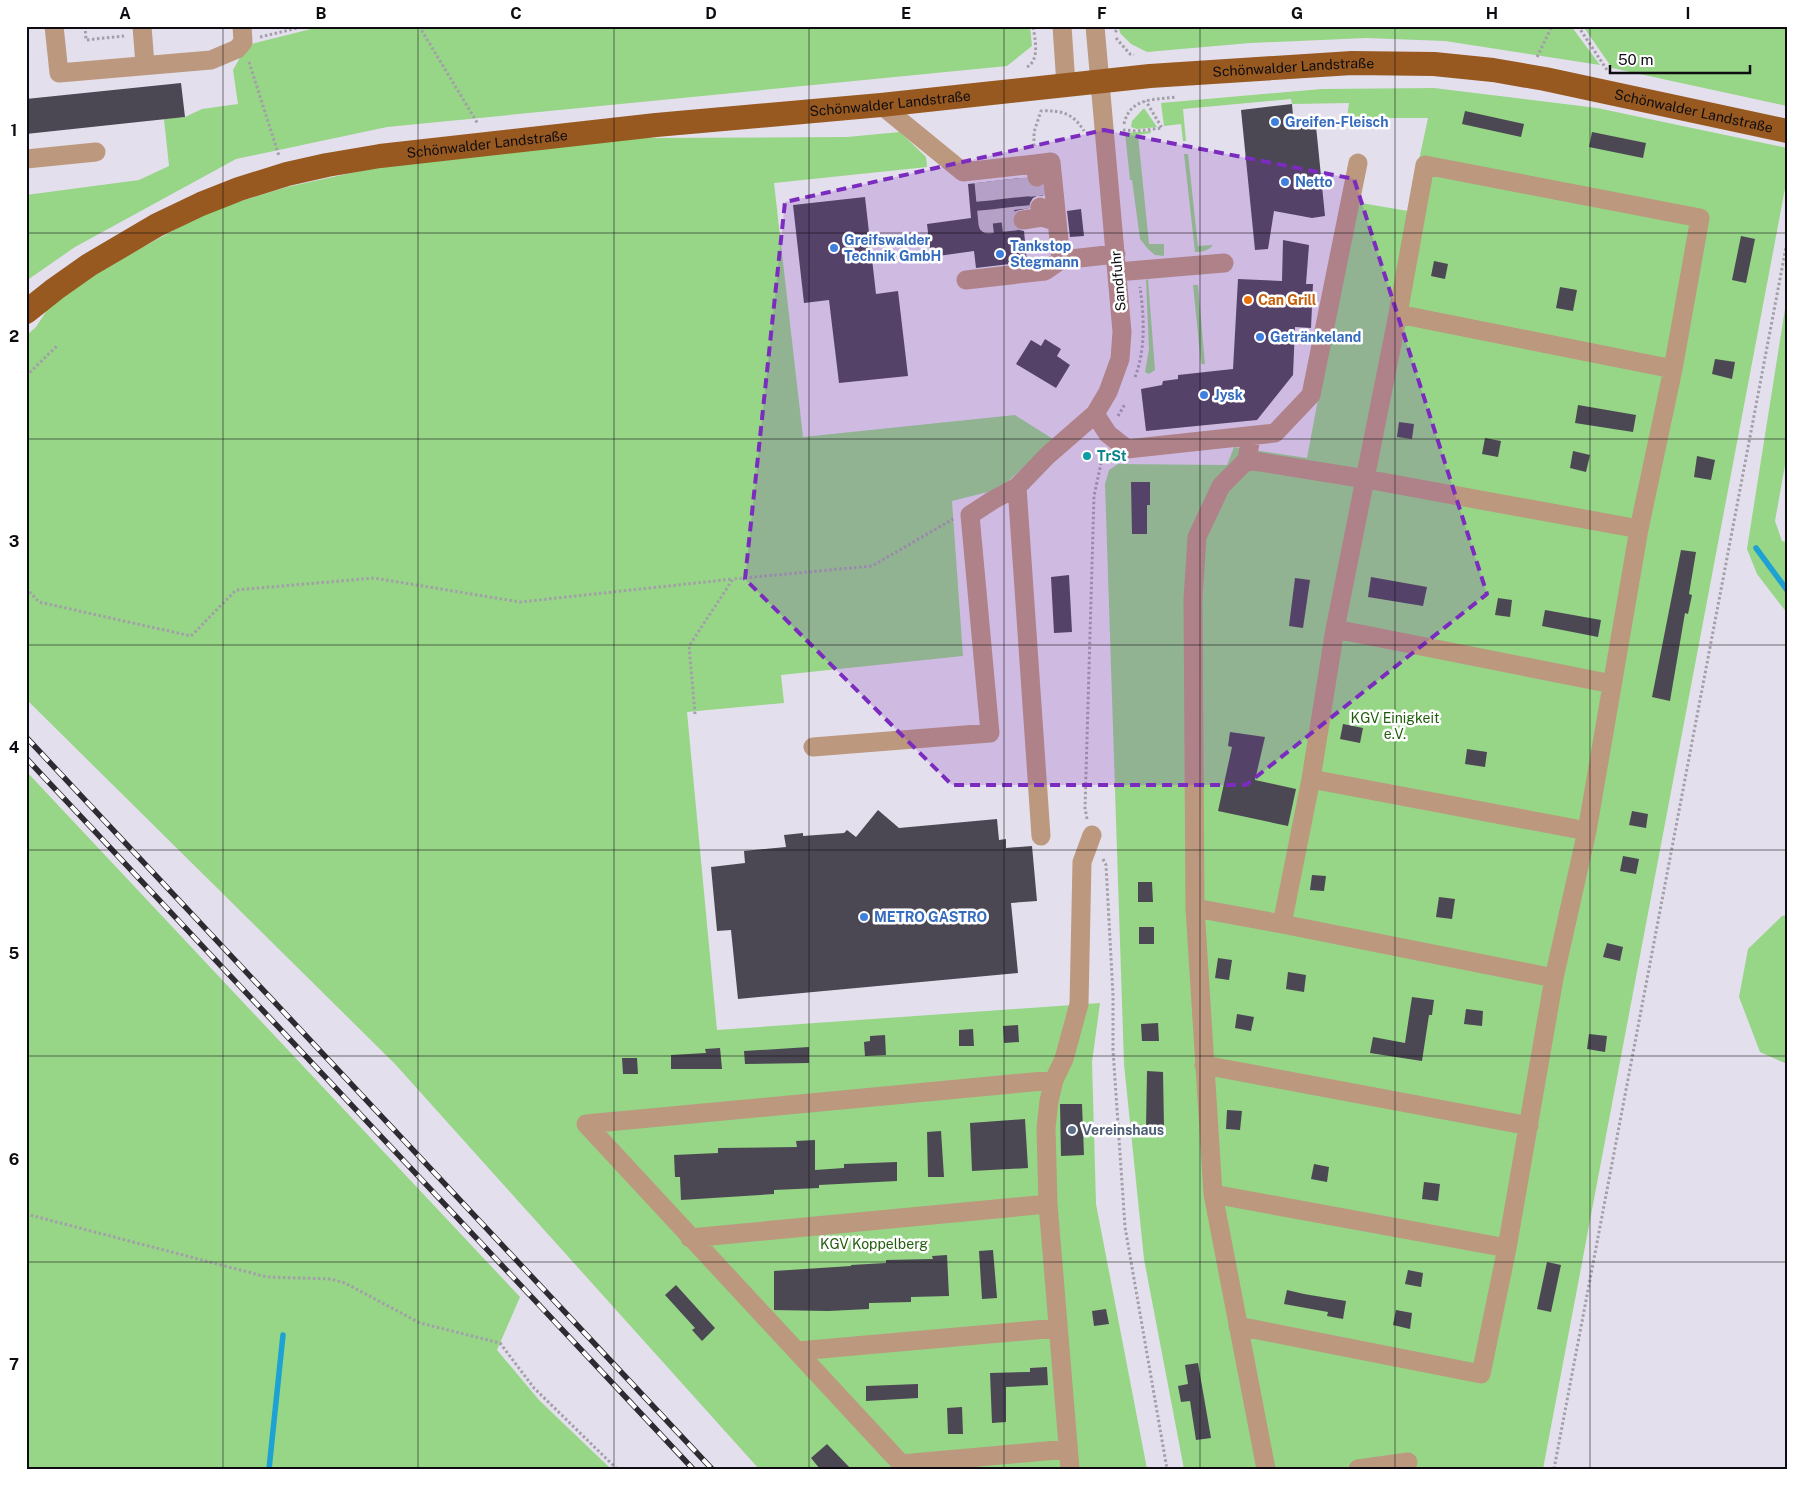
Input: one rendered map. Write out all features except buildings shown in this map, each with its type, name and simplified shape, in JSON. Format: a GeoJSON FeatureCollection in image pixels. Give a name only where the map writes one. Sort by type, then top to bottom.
{"type":"FeatureCollection","features":[{"type":"Feature","properties":{"kind":"main road","name":"Schönwalder Landstraße"},"geometry":{"type":"LineString","coordinates":[[26,312],[89,265],[157,225],[201,204],[239,189],[287,174],[380,156],[656,125],[881,105],[1193,72],[1342,64],[1434,64],[1493,70],[1545,79],[1787,131]]}},
{"type":"Feature","properties":{"kind":"street"},"geometry":{"type":"LineString","coordinates":[[54,26],[59,74],[211,60],[238,49],[242,34]]}},
{"type":"Feature","properties":{"kind":"street"},"geometry":{"type":"LineString","coordinates":[[1062,26],[1066,85]]}},
{"type":"Feature","properties":{"kind":"street","name":"Sandfuhr"},"geometry":{"type":"LineString","coordinates":[[970,515],[1017,487],[1048,455],[1095,414],[1108,392],[1120,359],[1122,332],[1095,26]]}},
{"type":"Feature","properties":{"kind":"street"},"geometry":{"type":"LineString","coordinates":[[142,30],[145,65]]}},
{"type":"Feature","properties":{"kind":"street"},"geometry":{"type":"LineString","coordinates":[[881,105],[963,172],[1010,173],[1051,162],[1035,216],[1061,260]]}},
{"type":"Feature","properties":{"kind":"street"},"geometry":{"type":"LineString","coordinates":[[26,159],[96,152]]}},
{"type":"Feature","properties":{"kind":"street"},"geometry":{"type":"LineString","coordinates":[[1095,414],[1108,434],[1127,449],[1275,433],[1311,395],[1358,163]]}},
{"type":"Feature","properties":{"kind":"street"},"geometry":{"type":"LineString","coordinates":[[1238,1326],[1481,1374],[1507,1248],[1554,978],[1587,831],[1639,529],[1673,369],[1700,218],[1426,165],[1366,479],[1335,629],[1311,779],[1282,924]]}},
{"type":"Feature","properties":{"kind":"street"},"geometry":{"type":"LineString","coordinates":[[966,280],[1045,271],[1061,260],[1116,263],[1224,263]]}},
{"type":"Feature","properties":{"kind":"street"},"geometry":{"type":"LineString","coordinates":[[1398,314],[1673,369]]}},
{"type":"Feature","properties":{"kind":"street"},"geometry":{"type":"LineString","coordinates":[[1251,437],[1247,460],[1221,486],[1197,537],[1194,599],[1195,908],[1213,1194],[1266,1469]]}},
{"type":"Feature","properties":{"kind":"street"},"geometry":{"type":"LineString","coordinates":[[1247,460],[1366,479],[1639,529]]}},
{"type":"Feature","properties":{"kind":"street"},"geometry":{"type":"LineString","coordinates":[[1017,487],[1041,836]]}},
{"type":"Feature","properties":{"kind":"street"},"geometry":{"type":"LineString","coordinates":[[813,747],[990,733],[970,515]]}},
{"type":"Feature","properties":{"kind":"street"},"geometry":{"type":"LineString","coordinates":[[1335,629],[1612,684]]}},
{"type":"Feature","properties":{"kind":"street"},"geometry":{"type":"LineString","coordinates":[[1311,779],[1587,831]]}},
{"type":"Feature","properties":{"kind":"street"},"geometry":{"type":"LineString","coordinates":[[1070,1469],[1048,1204],[1046,1128],[1054,1080],[1064,1059],[1079,1004],[1082,862],[1092,835]]}},
{"type":"Feature","properties":{"kind":"street"},"geometry":{"type":"LineString","coordinates":[[1195,908],[1554,978]]}},
{"type":"Feature","properties":{"kind":"street"},"geometry":{"type":"LineString","coordinates":[[1204,1065],[1529,1126]]}},
{"type":"Feature","properties":{"kind":"street"},"geometry":{"type":"LineString","coordinates":[[1054,1080],[586,1124],[903,1466],[1068,1449]]}},
{"type":"Feature","properties":{"kind":"street"},"geometry":{"type":"LineString","coordinates":[[1213,1194],[1507,1248]]}},
{"type":"Feature","properties":{"kind":"street"},"geometry":{"type":"LineString","coordinates":[[690,1238],[1048,1204]]}},
{"type":"Feature","properties":{"kind":"street"},"geometry":{"type":"LineString","coordinates":[[798,1351],[1058,1328]]}},
{"type":"Feature","properties":{"kind":"street"},"geometry":{"type":"LineString","coordinates":[[1358,1469],[1408,1462]]}},
{"type":"Feature","properties":{"kind":"path"},"geometry":{"type":"LineString","coordinates":[[85,26],[86,40],[142,30]]}},
{"type":"Feature","properties":{"kind":"path"},"geometry":{"type":"LineString","coordinates":[[281,164],[242,34],[306,26]]}},
{"type":"Feature","properties":{"kind":"path"},"geometry":{"type":"LineString","coordinates":[[419,26],[482,131]]}},
{"type":"Feature","properties":{"kind":"path"},"geometry":{"type":"LineString","coordinates":[[1034,26],[1034,36]]}},
{"type":"Feature","properties":{"kind":"path"},"geometry":{"type":"LineString","coordinates":[[1121,26],[1115,32],[1116,39],[1130,54],[1136,56]]}},
{"type":"Feature","properties":{"kind":"path"},"geometry":{"type":"LineString","coordinates":[[1534,61],[1552,26]]}},
{"type":"Feature","properties":{"kind":"path"},"geometry":{"type":"LineString","coordinates":[[1578,26],[1610,75]]}},
{"type":"Feature","properties":{"kind":"path"},"geometry":{"type":"LineString","coordinates":[[1122,130],[1137,131],[1162,128],[1146,101],[1183,97]]}},
{"type":"Feature","properties":{"kind":"path"},"geometry":{"type":"LineString","coordinates":[[1010,173],[1034,132],[1040,111],[1055,110],[1066,114],[1078,121],[1084,131]]}},
{"type":"Feature","properties":{"kind":"path"},"geometry":{"type":"LineString","coordinates":[[1554,1469],[1787,242]]}},
{"type":"Feature","properties":{"kind":"path"},"geometry":{"type":"LineString","coordinates":[[26,376],[57,346]]}},
{"type":"Feature","properties":{"kind":"path"},"geometry":{"type":"LineString","coordinates":[[1108,434],[1094,496],[1085,808],[1092,835],[1106,865],[1113,995],[1113,1050],[1125,1227],[1167,1469]]}},
{"type":"Feature","properties":{"kind":"path"},"geometry":{"type":"LineString","coordinates":[[26,588],[39,602],[191,636],[236,590],[374,578],[520,602],[872,566],[959,516],[970,515]]}},
{"type":"Feature","properties":{"kind":"path"},"geometry":{"type":"LineString","coordinates":[[695,714],[689,646],[733,579]]}},
{"type":"Feature","properties":{"kind":"path"},"geometry":{"type":"LineString","coordinates":[[26,1214],[267,1277],[332,1278],[420,1323],[500,1343],[534,1388],[617,1469]]}},
{"type":"Feature","properties":{"kind":"highlighted area"},"geometry":{"type":"Polygon","coordinates":[[[1104,130],[1354,179],[1487,594],[1246,785],[952,785],[745,579],[785,202],[1104,130]]]}},
{"type":"Feature","properties":{"kind":"green space"},"geometry":{"type":"Polygon","coordinates":[[[323,26],[1030,26],[1032,46],[1007,66],[387,127],[236,159],[75,247],[26,281],[26,195],[139,180],[169,166],[164,119],[185,117],[202,109],[238,104],[233,70],[247,45],[323,26]]]}},
{"type":"Feature","properties":{"kind":"green space"},"geometry":{"type":"Polygon","coordinates":[[[1119,26],[1571,26],[1600,65],[1445,41],[1366,38],[1250,43],[1147,52],[1131,44],[1120,33],[1119,26]]]}},
{"type":"Feature","properties":{"kind":"green space"},"geometry":{"type":"Polygon","coordinates":[[[1583,26],[1787,26],[1787,106],[1612,68],[1583,26]]]}},
{"type":"Feature","properties":{"kind":"green space","name":"KGV Einigkeit e.V."},"geometry":{"type":"Polygon","coordinates":[[[1434,88],[1597,108],[1787,148],[1787,178],[1543,1469],[1184,1469],[1144,1259],[1124,1064],[1105,484],[1109,470],[1118,464],[1227,465],[1234,447],[1307,458],[1355,202],[1408,211],[1428,118],[1347,118],[1349,103],[1292,104],[1291,99],[1183,109],[1186,141],[1183,141],[1181,124],[1164,126],[1161,103],[1322,89],[1434,88]]]}},
{"type":"Feature","properties":{"kind":"green space"},"geometry":{"type":"Polygon","coordinates":[[[1144,108],[1157,127],[1137,129],[1131,127],[1132,121],[1144,108]]]}},
{"type":"Feature","properties":{"kind":"green space"},"geometry":{"type":"Polygon","coordinates":[[[1151,131],[1151,133],[1138,135],[1149,244],[1164,244],[1164,256],[1155,255],[1140,239],[1132,180],[1130,180],[1125,133],[1151,131]]]}},
{"type":"Feature","properties":{"kind":"green space","name":"KGV Koppelberg"},"geometry":{"type":"Polygon","coordinates":[[[900,132],[926,157],[927,167],[774,183],[803,437],[1015,415],[1053,439],[1000,489],[952,501],[963,656],[781,675],[784,703],[687,712],[717,1030],[1100,1003],[1092,1062],[1096,1204],[1147,1469],[759,1469],[395,1064],[26,699],[26,336],[36,327],[49,307],[101,270],[211,210],[287,187],[374,168],[637,138],[847,137],[900,132]]]}},
{"type":"Feature","properties":{"kind":"green space"},"geometry":{"type":"Polygon","coordinates":[[[1184,154],[1188,154],[1198,246],[1213,245],[1209,249],[1202,251],[1195,252],[1184,154]]]}},
{"type":"Feature","properties":{"kind":"green space"},"geometry":{"type":"Polygon","coordinates":[[[1148,279],[1155,370],[1149,374],[1145,372],[1149,349],[1146,280],[1148,279]]]}},
{"type":"Feature","properties":{"kind":"green space"},"geometry":{"type":"Polygon","coordinates":[[[1193,285],[1198,285],[1205,364],[1201,364],[1193,285]]]}},
{"type":"Feature","properties":{"kind":"green space"},"geometry":{"type":"Polygon","coordinates":[[[1787,296],[1787,454],[1775,521],[1782,541],[1787,542],[1787,613],[1757,574],[1747,549],[1787,296]]]}},
{"type":"Feature","properties":{"kind":"green space"},"geometry":{"type":"Polygon","coordinates":[[[26,771],[520,1297],[497,1350],[539,1400],[611,1469],[26,1469],[26,771]]]}},
{"type":"Feature","properties":{"kind":"green space"},"geometry":{"type":"Polygon","coordinates":[[[1787,915],[1787,1064],[1760,1052],[1739,997],[1748,949],[1782,916],[1787,915]]]}},
{"type":"Feature","properties":{"kind":"waterway"},"geometry":{"type":"LineString","coordinates":[[1756,548],[1787,590]]}},
{"type":"Feature","properties":{"kind":"waterway"},"geometry":{"type":"LineString","coordinates":[[269,1469],[283,1335]]}},
{"type":"Feature","properties":{"kind":"tunnel"},"geometry":{"type":"LineString","coordinates":[[1037,177],[1040,207]]}},
{"type":"Feature","properties":{"kind":"tunnel"},"geometry":{"type":"LineString","coordinates":[[1020,178],[1023,209]]}},
{"type":"Feature","properties":{"kind":"tunnel"},"geometry":{"type":"LineString","coordinates":[[1001,180],[1006,222]]}},
{"type":"Feature","properties":{"kind":"tunnel"},"geometry":{"type":"LineString","coordinates":[[984,182],[988,224],[1023,220]]}},
{"type":"Feature","properties":{"kind":"railway"},"geometry":{"type":"LineString","coordinates":[[26,737],[712,1469]]}},
{"type":"Feature","properties":{"kind":"railway"},"geometry":{"type":"LineString","coordinates":[[26,758],[693,1469]]}},
{"type":"Feature","properties":{"kind":"place","name":"Greifen-Fleisch"},"geometry":{"type":"Point","coordinates":[1275,122]}},
{"type":"Feature","properties":{"kind":"place","name":"Netto"},"geometry":{"type":"Point","coordinates":[1285,182]}},
{"type":"Feature","properties":{"kind":"place","name":"Greifswalder Technik GmbH"},"geometry":{"type":"Point","coordinates":[834,248]}},
{"type":"Feature","properties":{"kind":"place","name":"Tankstop Stegmann"},"geometry":{"type":"Point","coordinates":[1000,254]}},
{"type":"Feature","properties":{"kind":"place","name":"Can Grill"},"geometry":{"type":"Point","coordinates":[1248,300]}},
{"type":"Feature","properties":{"kind":"place","name":"Getränkeland"},"geometry":{"type":"Point","coordinates":[1260,337]}},
{"type":"Feature","properties":{"kind":"place","name":"Jysk"},"geometry":{"type":"Point","coordinates":[1204,395]}},
{"type":"Feature","properties":{"kind":"place","name":"TrSt"},"geometry":{"type":"Point","coordinates":[1087,456]}},
{"type":"Feature","properties":{"kind":"place","name":"METRO GASTRO"},"geometry":{"type":"Point","coordinates":[864,917]}},
{"type":"Feature","properties":{"kind":"place","name":"Vereinshaus"},"geometry":{"type":"Point","coordinates":[1072,1130]}}]}
